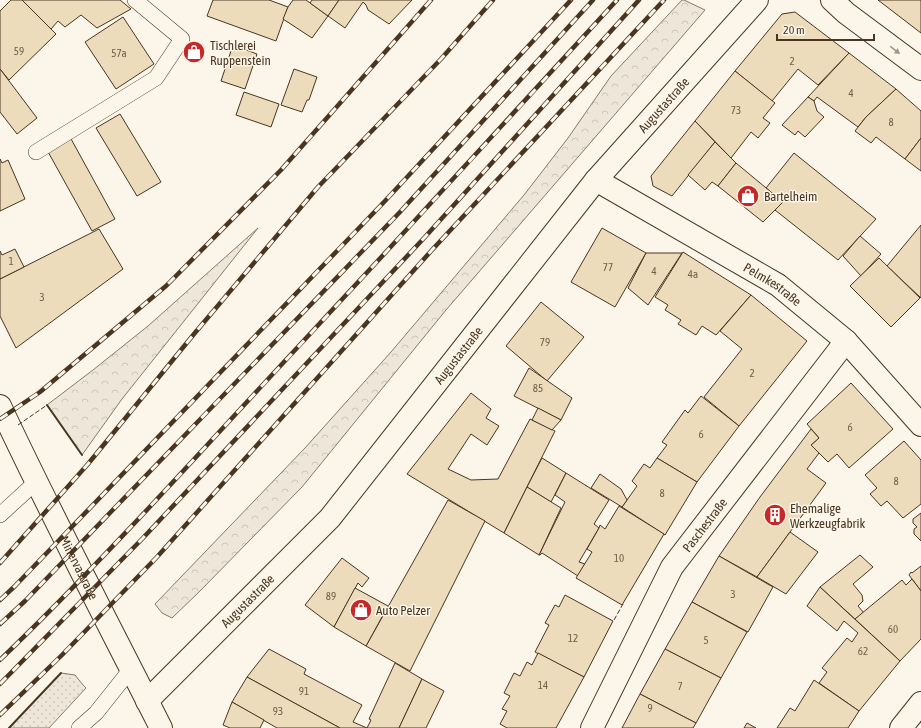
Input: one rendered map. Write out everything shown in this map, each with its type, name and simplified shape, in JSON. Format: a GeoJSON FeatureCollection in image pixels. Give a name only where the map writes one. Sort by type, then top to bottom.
{"type":"FeatureCollection","features":[{"type":"Feature","properties":{"kind":"street","name":"Augustastraße"},"geometry":{"type":"LineString","coordinates":[[147,700],[330,518],[596,180],[757,0]]}},
{"type":"Feature","properties":{"kind":"street"},"geometry":{"type":"LineString","coordinates":[[832,0],[846,13],[921,69]]}},
{"type":"Feature","properties":{"kind":"street","name":"Pelmkestraße"},"geometry":{"type":"LineString","coordinates":[[596,180],[778,285],[846,341],[921,425]]}},
{"type":"Feature","properties":{"kind":"street","name":"Paschestraße"},"geometry":{"type":"LineString","coordinates":[[592,728],[672,568],[846,341]]}},
{"type":"Feature","properties":{"kind":"street","name":"Minervastraße"},"geometry":{"type":"LineString","coordinates":[[0,406],[36,482],[161,728]]}},
{"type":"Feature","properties":{"kind":"street"},"geometry":{"type":"LineString","coordinates":[[900,728],[921,703]]}},
{"type":"Feature","properties":{"kind":"lane"},"geometry":{"type":"LineString","coordinates":[[36,152],[156,78],[182,39],[135,0]]}},
{"type":"Feature","properties":{"kind":"lane"},"geometry":{"type":"LineString","coordinates":[[0,515],[36,482]]}},
{"type":"Feature","properties":{"kind":"lane"},"geometry":{"type":"LineString","coordinates":[[79,728],[96,713],[130,669]]}},
{"type":"Feature","properties":{"kind":"green space"},"geometry":{"type":"Polygon","coordinates":[[[682,0],[705,10],[446,310],[302,487],[172,618],[162,613],[155,604],[305,448],[391,352],[524,195],[568,138],[611,76],[682,0]]]}},
{"type":"Feature","properties":{"kind":"green space"},"geometry":{"type":"Polygon","coordinates":[[[258,228],[122,399],[82,455],[47,405],[148,326],[258,228]]]}},
{"type":"Feature","properties":{"kind":"green space"},"geometry":{"type":"Polygon","coordinates":[[[61,673],[75,675],[86,688],[49,728],[9,728],[61,673]]]}},
{"type":"Feature","properties":{"kind":"building"},"geometry":{"type":"Polygon","coordinates":[[[11,0],[22,0],[56,34],[9,80],[0,69],[0,11],[11,0]]]}},
{"type":"Feature","properties":{"kind":"building"},"geometry":{"type":"Polygon","coordinates":[[[22,0],[120,0],[131,9],[97,28],[81,15],[65,27],[58,21],[51,29],[22,0]]]}},
{"type":"Feature","properties":{"kind":"building"},"geometry":{"type":"Polygon","coordinates":[[[213,0],[269,0],[288,7],[276,41],[207,16],[213,0]]]}},
{"type":"Feature","properties":{"kind":"building"},"geometry":{"type":"Polygon","coordinates":[[[293,0],[306,0],[328,16],[312,38],[283,19],[293,0]]]}},
{"type":"Feature","properties":{"kind":"building"},"geometry":{"type":"Polygon","coordinates":[[[312,0],[339,0],[328,16],[310,3],[312,0]]]}},
{"type":"Feature","properties":{"kind":"building"},"geometry":{"type":"Polygon","coordinates":[[[339,0],[412,0],[389,24],[368,10],[363,2],[345,28],[328,16],[339,0]]]}},
{"type":"Feature","properties":{"kind":"building"},"geometry":{"type":"Polygon","coordinates":[[[878,0],[921,0],[921,33],[878,0]]]}},
{"type":"Feature","properties":{"kind":"building"},"geometry":{"type":"Polygon","coordinates":[[[795,12],[849,53],[818,85],[798,69],[772,101],[735,71],[782,14],[795,12]]]}},
{"type":"Feature","properties":{"kind":"building"},"geometry":{"type":"Polygon","coordinates":[[[123,17],[154,64],[116,89],[85,42],[123,17]]]}},
{"type":"Feature","properties":{"kind":"building"},"geometry":{"type":"Polygon","coordinates":[[[233,45],[257,54],[245,89],[221,81],[233,45]]]}},
{"type":"Feature","properties":{"kind":"building"},"geometry":{"type":"Polygon","coordinates":[[[849,53],[896,89],[866,117],[858,127],[817,97],[814,101],[808,97],[849,53]]]}},
{"type":"Feature","properties":{"kind":"building"},"geometry":{"type":"Polygon","coordinates":[[[0,69],[37,118],[17,134],[0,112],[0,69]]]}},
{"type":"Feature","properties":{"kind":"building"},"geometry":{"type":"Polygon","coordinates":[[[294,69],[317,77],[309,100],[307,100],[302,112],[281,105],[294,69]]]}},
{"type":"Feature","properties":{"kind":"building"},"geometry":{"type":"Polygon","coordinates":[[[735,71],[775,103],[763,118],[770,123],[758,138],[751,132],[731,158],[695,121],[735,71]]]}},
{"type":"Feature","properties":{"kind":"building"},"geometry":{"type":"Polygon","coordinates":[[[896,89],[921,111],[921,138],[905,159],[876,137],[871,143],[855,131],[866,117],[896,89]]]}},
{"type":"Feature","properties":{"kind":"building"},"geometry":{"type":"Polygon","coordinates":[[[244,92],[279,104],[271,127],[236,115],[244,92]]]}},
{"type":"Feature","properties":{"kind":"building"},"geometry":{"type":"Polygon","coordinates":[[[808,97],[814,101],[817,111],[824,117],[805,137],[798,131],[795,135],[782,125],[808,97]]]}},
{"type":"Feature","properties":{"kind":"building"},"geometry":{"type":"Polygon","coordinates":[[[120,114],[161,182],[137,196],[96,128],[120,114]]]}},
{"type":"Feature","properties":{"kind":"building"},"geometry":{"type":"Polygon","coordinates":[[[695,121],[715,142],[672,196],[653,186],[651,176],[695,121]]]}},
{"type":"Feature","properties":{"kind":"building"},"geometry":{"type":"Polygon","coordinates":[[[70,137],[115,219],[92,231],[47,150],[70,137]]]}},
{"type":"Feature","properties":{"kind":"building"},"geometry":{"type":"Polygon","coordinates":[[[921,138],[921,171],[905,159],[921,138]]]}},
{"type":"Feature","properties":{"kind":"building"},"geometry":{"type":"Polygon","coordinates":[[[715,142],[736,163],[718,186],[712,182],[705,190],[688,175],[715,142]]]}},
{"type":"Feature","properties":{"kind":"building"},"geometry":{"type":"Polygon","coordinates":[[[794,153],[876,219],[838,260],[775,210],[783,202],[766,188],[794,153]]]}},
{"type":"Feature","properties":{"kind":"building"},"geometry":{"type":"Polygon","coordinates":[[[0,159],[2,163],[8,160],[25,199],[0,211],[0,159]]]}},
{"type":"Feature","properties":{"kind":"building"},"geometry":{"type":"Polygon","coordinates":[[[736,163],[783,202],[763,222],[718,186],[736,163]]]}},
{"type":"Feature","properties":{"kind":"building"},"geometry":{"type":"Polygon","coordinates":[[[921,225],[921,298],[887,266],[921,225]]]}},
{"type":"Feature","properties":{"kind":"building"},"geometry":{"type":"Polygon","coordinates":[[[602,228],[646,253],[615,307],[571,282],[602,228]]]}},
{"type":"Feature","properties":{"kind":"building"},"geometry":{"type":"Polygon","coordinates":[[[99,229],[123,269],[16,348],[0,316],[0,279],[99,229]]]}},
{"type":"Feature","properties":{"kind":"building"},"geometry":{"type":"Polygon","coordinates":[[[860,236],[881,254],[861,276],[843,256],[860,236]]]}},
{"type":"Feature","properties":{"kind":"building"},"geometry":{"type":"Polygon","coordinates":[[[15,249],[24,267],[0,279],[0,251],[2,255],[15,249]]]}},
{"type":"Feature","properties":{"kind":"building"},"geometry":{"type":"Polygon","coordinates":[[[683,252],[751,295],[716,335],[702,326],[696,335],[678,324],[681,320],[665,310],[668,305],[655,297],[683,252]]]}},
{"type":"Feature","properties":{"kind":"building"},"geometry":{"type":"Polygon","coordinates":[[[646,253],[682,253],[648,305],[628,288],[646,253]]]}},
{"type":"Feature","properties":{"kind":"building"},"geometry":{"type":"Polygon","coordinates":[[[879,258],[920,298],[891,327],[850,286],[879,258]]]}},
{"type":"Feature","properties":{"kind":"building"},"geometry":{"type":"Polygon","coordinates":[[[751,295],[807,341],[739,426],[704,397],[742,349],[720,331],[751,295]]]}},
{"type":"Feature","properties":{"kind":"building"},"geometry":{"type":"Polygon","coordinates":[[[541,302],[584,337],[547,381],[506,346],[541,302]]]}},
{"type":"Feature","properties":{"kind":"building"},"geometry":{"type":"Polygon","coordinates":[[[529,368],[572,398],[561,420],[514,396],[529,368]]]}},
{"type":"Feature","properties":{"kind":"building"},"geometry":{"type":"Polygon","coordinates":[[[851,383],[893,429],[849,468],[837,454],[828,462],[811,445],[819,438],[807,424],[851,383]]]}},
{"type":"Feature","properties":{"kind":"building"},"geometry":{"type":"Polygon","coordinates":[[[471,393],[491,409],[486,418],[499,426],[487,445],[471,434],[448,469],[471,480],[498,479],[530,419],[555,431],[504,533],[407,474],[471,393]]]}},
{"type":"Feature","properties":{"kind":"building"},"geometry":{"type":"Polygon","coordinates":[[[701,396],[739,426],[697,482],[657,458],[667,445],[662,442],[685,410],[688,413],[701,396]]]}},
{"type":"Feature","properties":{"kind":"building"},"geometry":{"type":"Polygon","coordinates":[[[538,408],[561,420],[552,430],[532,420],[538,408]]]}},
{"type":"Feature","properties":{"kind":"building","name":"Ehemalige Werkzeugfabrik"},"geometry":{"type":"Polygon","coordinates":[[[811,429],[819,438],[811,445],[819,453],[807,469],[826,483],[757,577],[719,556],[760,497],[811,429]]]}},
{"type":"Feature","properties":{"kind":"building"},"geometry":{"type":"Polygon","coordinates":[[[904,441],[921,460],[921,504],[903,518],[887,501],[881,506],[870,494],[877,488],[865,475],[904,441]]]}},
{"type":"Feature","properties":{"kind":"building"},"geometry":{"type":"Polygon","coordinates":[[[542,458],[566,473],[551,502],[527,487],[542,458]]]}},
{"type":"Feature","properties":{"kind":"building"},"geometry":{"type":"Polygon","coordinates":[[[657,458],[697,482],[665,535],[622,507],[637,486],[632,481],[644,464],[650,468],[657,458]]]}},
{"type":"Feature","properties":{"kind":"building"},"geometry":{"type":"Polygon","coordinates":[[[566,473],[609,500],[594,524],[599,528],[579,562],[585,564],[578,576],[542,553],[539,555],[565,502],[555,495],[566,473]]]}},
{"type":"Feature","properties":{"kind":"building"},"geometry":{"type":"Polygon","coordinates":[[[600,474],[621,489],[627,500],[622,507],[591,488],[600,474]]]}},
{"type":"Feature","properties":{"kind":"building"},"geometry":{"type":"Polygon","coordinates":[[[527,487],[561,508],[539,555],[504,533],[527,487]]]}},
{"type":"Feature","properties":{"kind":"building"},"geometry":{"type":"Polygon","coordinates":[[[448,500],[485,521],[410,671],[366,646],[448,500]]]}},
{"type":"Feature","properties":{"kind":"building"},"geometry":{"type":"Polygon","coordinates":[[[619,506],[664,534],[622,605],[576,578],[592,552],[587,549],[600,525],[605,529],[619,506]]]}},
{"type":"Feature","properties":{"kind":"building"},"geometry":{"type":"Polygon","coordinates":[[[921,513],[921,541],[914,534],[914,529],[917,527],[913,523],[913,519],[921,513]]]}},
{"type":"Feature","properties":{"kind":"building"},"geometry":{"type":"Polygon","coordinates":[[[790,532],[818,552],[786,594],[757,577],[790,532]]]}},
{"type":"Feature","properties":{"kind":"building"},"geometry":{"type":"Polygon","coordinates":[[[860,555],[873,567],[853,584],[862,595],[863,601],[858,606],[864,613],[855,619],[820,587],[860,555]]]}},
{"type":"Feature","properties":{"kind":"building"},"geometry":{"type":"Polygon","coordinates":[[[719,556],[773,587],[748,632],[692,602],[719,556]]]}},
{"type":"Feature","properties":{"kind":"building"},"geometry":{"type":"Polygon","coordinates":[[[342,558],[369,578],[362,587],[358,583],[334,627],[305,605],[342,558]]]}},
{"type":"Feature","properties":{"kind":"building"},"geometry":{"type":"Polygon","coordinates":[[[921,566],[921,591],[909,575],[921,566]]]}},
{"type":"Feature","properties":{"kind":"building"},"geometry":{"type":"Polygon","coordinates":[[[912,579],[921,591],[921,639],[900,661],[855,619],[902,580],[906,585],[912,579]]]}},
{"type":"Feature","properties":{"kind":"building"},"geometry":{"type":"Polygon","coordinates":[[[820,587],[900,661],[859,711],[819,683],[827,672],[822,668],[847,638],[852,642],[858,633],[844,621],[837,631],[807,606],[820,587]]]}},
{"type":"Feature","properties":{"kind":"building"},"geometry":{"type":"Polygon","coordinates":[[[355,588],[388,606],[366,646],[334,627],[355,588]]]}},
{"type":"Feature","properties":{"kind":"building"},"geometry":{"type":"Polygon","coordinates":[[[565,595],[613,621],[584,677],[535,652],[549,625],[545,623],[555,605],[559,607],[565,595]]]}},
{"type":"Feature","properties":{"kind":"building"},"geometry":{"type":"Polygon","coordinates":[[[692,602],[747,632],[721,678],[665,649],[692,602]]]}},
{"type":"Feature","properties":{"kind":"building"},"geometry":{"type":"Polygon","coordinates":[[[269,649],[306,669],[304,674],[362,705],[353,722],[367,728],[340,728],[247,677],[269,649]]]}},
{"type":"Feature","properties":{"kind":"building"},"geometry":{"type":"Polygon","coordinates":[[[665,649],[721,678],[696,723],[640,694],[665,649]]]}},
{"type":"Feature","properties":{"kind":"building"},"geometry":{"type":"Polygon","coordinates":[[[538,653],[584,677],[556,728],[507,728],[500,724],[507,711],[502,709],[510,696],[504,693],[514,673],[520,676],[527,662],[532,665],[538,653]]]}},
{"type":"Feature","properties":{"kind":"building"},"geometry":{"type":"Polygon","coordinates":[[[395,663],[422,679],[399,728],[367,728],[371,720],[369,719],[395,663]]]}},
{"type":"Feature","properties":{"kind":"building"},"geometry":{"type":"Polygon","coordinates":[[[247,677],[340,728],[277,728],[232,702],[247,677]]]}},
{"type":"Feature","properties":{"kind":"building"},"geometry":{"type":"Polygon","coordinates":[[[422,679],[444,691],[426,728],[399,728],[422,679]]]}},
{"type":"Feature","properties":{"kind":"building"},"geometry":{"type":"Polygon","coordinates":[[[814,680],[859,711],[848,728],[777,728],[790,708],[795,711],[814,680]]]}},
{"type":"Feature","properties":{"kind":"building"},"geometry":{"type":"Polygon","coordinates":[[[640,694],[696,723],[693,728],[622,728],[640,694]]]}},
{"type":"Feature","properties":{"kind":"building"},"geometry":{"type":"Polygon","coordinates":[[[232,702],[264,720],[260,728],[230,728],[223,725],[232,702]]]}},
{"type":"Feature","properties":{"kind":"building"},"geometry":{"type":"Polygon","coordinates":[[[747,723],[756,728],[744,728],[747,723]]]}},
{"type":"Feature","properties":{"kind":"railway"},"geometry":{"type":"LineString","coordinates":[[0,419],[40,392],[166,286],[281,170],[431,0]]}},
{"type":"Feature","properties":{"kind":"railway"},"geometry":{"type":"LineString","coordinates":[[0,563],[88,464],[194,334],[318,187],[441,59],[493,0]]}},
{"type":"Feature","properties":{"kind":"railway"},"geometry":{"type":"LineString","coordinates":[[0,600],[385,201],[571,0]]}},
{"type":"Feature","properties":{"kind":"railway"},"geometry":{"type":"LineString","coordinates":[[0,624],[25,601],[400,212],[593,0]]}},
{"type":"Feature","properties":{"kind":"railway"},"geometry":{"type":"LineString","coordinates":[[0,660],[63,598],[155,502],[617,0]]}},
{"type":"Feature","properties":{"kind":"railway"},"geometry":{"type":"LineString","coordinates":[[0,684],[143,538],[425,237],[639,0]]}},
{"type":"Feature","properties":{"kind":"railway"},"geometry":{"type":"LineString","coordinates":[[0,715],[62,655],[157,557],[432,250],[664,0]]}},
{"type":"Feature","properties":{"kind":"fence"},"geometry":{"type":"LineString","coordinates":[[18,425],[47,405]]}},
{"type":"Feature","properties":{"kind":"fence"},"geometry":{"type":"LineString","coordinates":[[614,620],[623,604]]}},
{"type":"Feature","properties":{"kind":"wall"},"geometry":{"type":"LineString","coordinates":[[47,405],[82,455]]}},
{"type":"Feature","properties":{"kind":"wall"},"geometry":{"type":"LineString","coordinates":[[9,728],[61,673]]}},
{"type":"Feature","properties":{"kind":"place","name":"Tischlerei Ruppenstein"},"geometry":{"type":"Point","coordinates":[194,52]}},
{"type":"Feature","properties":{"kind":"place","name":"Bartelheim"},"geometry":{"type":"Point","coordinates":[748,196]}},
{"type":"Feature","properties":{"kind":"place","name":"Ehemalige Werkzeugfabrik"},"geometry":{"type":"Point","coordinates":[775,515]}},
{"type":"Feature","properties":{"kind":"place","name":"Auto Pelzer"},"geometry":{"type":"Point","coordinates":[361,610]}}]}
